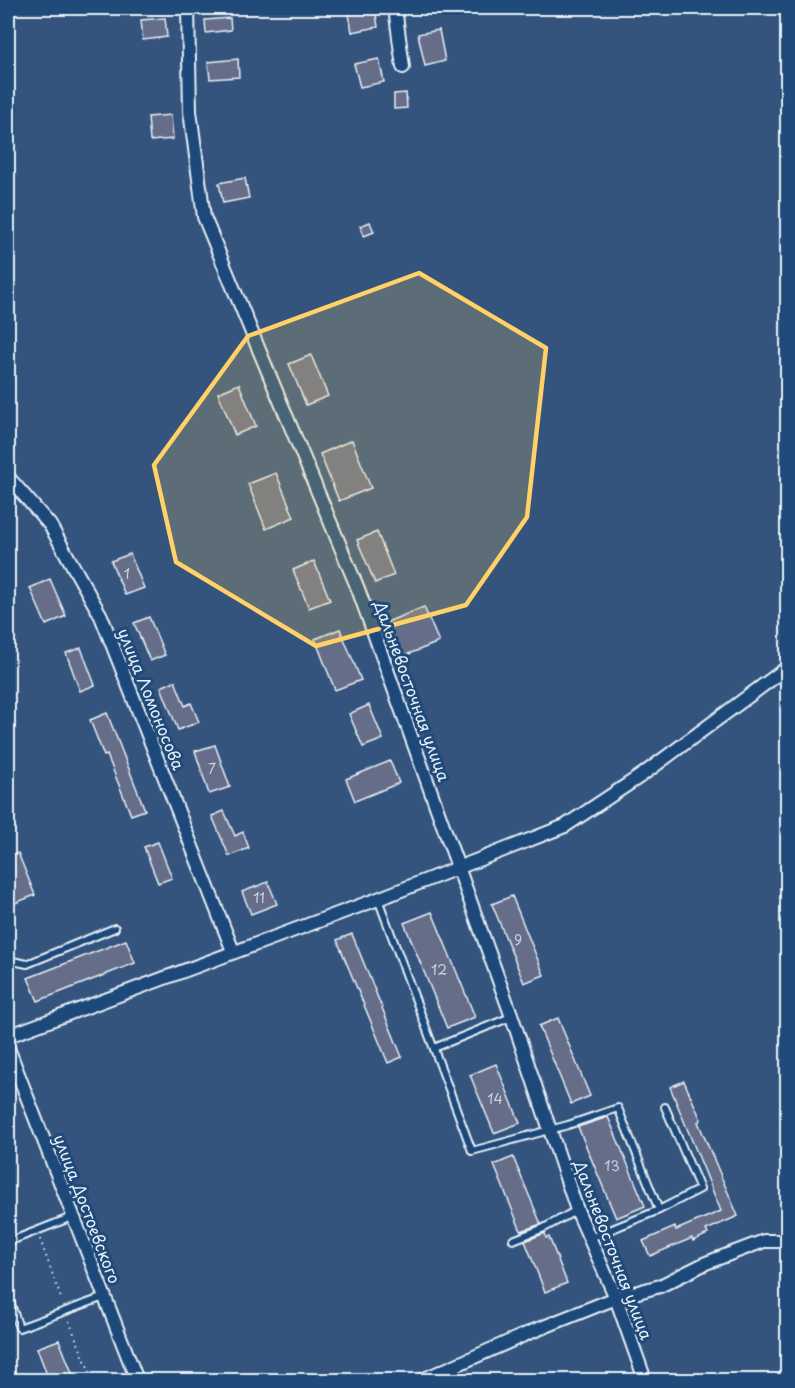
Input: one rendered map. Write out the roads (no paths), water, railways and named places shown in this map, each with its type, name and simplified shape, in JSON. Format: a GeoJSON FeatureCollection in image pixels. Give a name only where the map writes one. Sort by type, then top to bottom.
{"type":"FeatureCollection","features":[{"type":"Feature","properties":{"kind":"street","name":"Дальневосточная улица"},"geometry":{"type":"LineString","coordinates":[[188,8],[189,111],[204,218],[358,588],[512,1017],[577,1210],[616,1298],[645,1380]]}},
{"type":"Feature","properties":{"kind":"street"},"geometry":{"type":"LineString","coordinates":[[395,8],[403,67]]}},
{"type":"Feature","properties":{"kind":"street","name":"улица Ломоносова"},"geometry":{"type":"LineString","coordinates":[[8,477],[50,525],[101,616],[233,951]]}},
{"type":"Feature","properties":{"kind":"street"},"geometry":{"type":"LineString","coordinates":[[8,1036],[378,899],[565,826],[651,768],[788,667]]}},
{"type":"Feature","properties":{"kind":"street","name":"улица Достоевского"},"geometry":{"type":"LineString","coordinates":[[8,1048],[137,1380]]}},
{"type":"Feature","properties":{"kind":"street"},"geometry":{"type":"LineString","coordinates":[[422,1380],[616,1298],[660,1286],[706,1263],[764,1241],[788,1241]]}},
{"type":"Feature","properties":{"kind":"lane"},"geometry":{"type":"LineString","coordinates":[[378,899],[472,1151],[550,1130],[618,1108],[659,1210]]}},
{"type":"Feature","properties":{"kind":"lane"},"geometry":{"type":"LineString","coordinates":[[8,960],[27,964],[115,927]]}},
{"type":"Feature","properties":{"kind":"lane"},"geometry":{"type":"LineString","coordinates":[[434,1048],[512,1017]]}},
{"type":"Feature","properties":{"kind":"lane"},"geometry":{"type":"LineString","coordinates":[[590,1238],[659,1210],[700,1189],[665,1107]]}},
{"type":"Feature","properties":{"kind":"lane"},"geometry":{"type":"LineString","coordinates":[[513,1240],[544,1228],[577,1210]]}},
{"type":"Feature","properties":{"kind":"lane"},"geometry":{"type":"LineString","coordinates":[[8,1242],[72,1217]]}},
{"type":"Feature","properties":{"kind":"lane"},"geometry":{"type":"LineString","coordinates":[[8,1295],[19,1328],[105,1297]]}}]}
